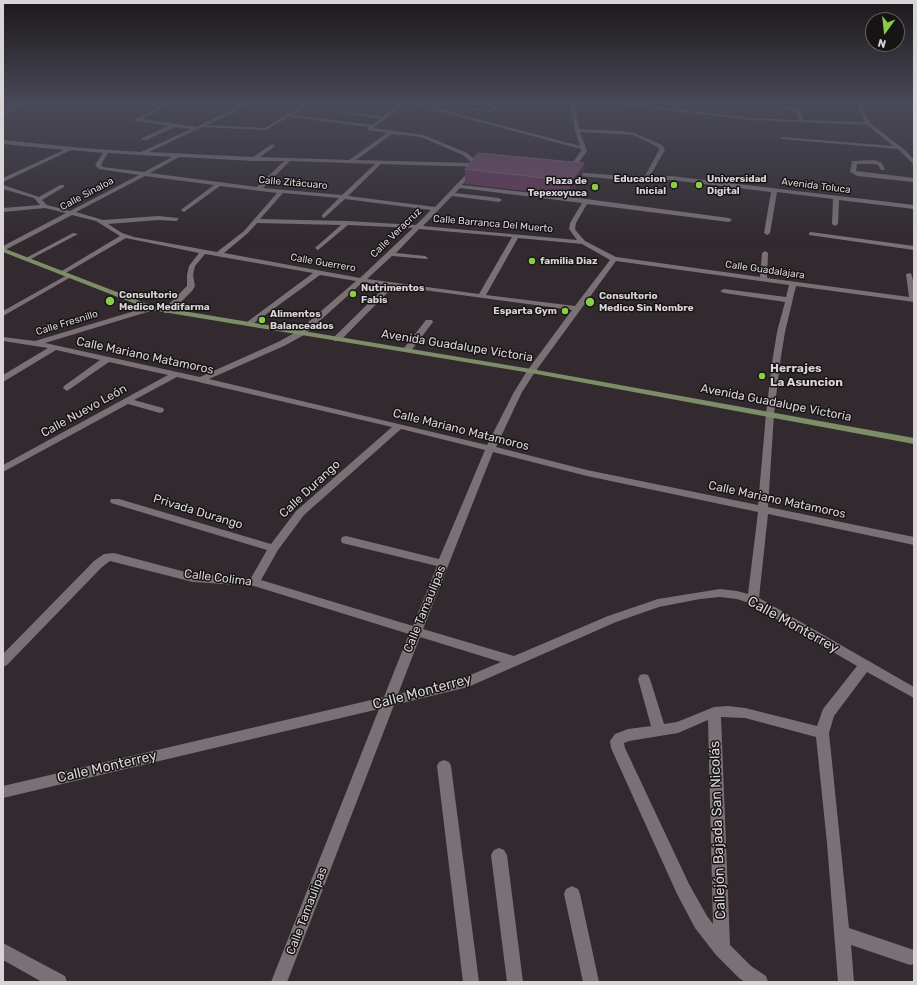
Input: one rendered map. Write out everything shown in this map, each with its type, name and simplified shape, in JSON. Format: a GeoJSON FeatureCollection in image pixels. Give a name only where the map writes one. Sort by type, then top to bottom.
{"type":"FeatureCollection","features":[{"type":"Feature","properties":{"kind":"main road","name":"Avenida Guadalupe Victoria"},"geometry":{"type":"LineString","coordinates":[[3,249],[151,308],[531,371],[914,441]]}},
{"type":"Feature","properties":{"kind":"street"},"geometry":{"type":"LineString","coordinates":[[3,180],[68,149]]}},
{"type":"Feature","properties":{"kind":"street"},"geometry":{"type":"LineString","coordinates":[[82,149],[180,156],[254,159],[487,165]]}},
{"type":"Feature","properties":{"kind":"street"},"geometry":{"type":"LineString","coordinates":[[141,153],[150,149]]}},
{"type":"Feature","properties":{"kind":"street"},"geometry":{"type":"LineString","coordinates":[[254,159],[268,149]]}},
{"type":"Feature","properties":{"kind":"street"},"geometry":{"type":"LineString","coordinates":[[351,161],[368,149]]}},
{"type":"Feature","properties":{"kind":"street"},"geometry":{"type":"LineString","coordinates":[[453,149],[465,154],[476,164]]}},
{"type":"Feature","properties":{"kind":"street"},"geometry":{"type":"LineString","coordinates":[[568,173],[584,151],[583,149]]}},
{"type":"Feature","properties":{"kind":"street"},"geometry":{"type":"LineString","coordinates":[[647,177],[661,149]]}},
{"type":"Feature","properties":{"kind":"street"},"geometry":{"type":"LineString","coordinates":[[900,149],[914,163]]}},
{"type":"Feature","properties":{"kind":"street","name":"Calle Zitácuaro"},"geometry":{"type":"LineString","coordinates":[[107,151],[98,165],[101,168],[281,192],[343,197],[436,209]]}},
{"type":"Feature","properties":{"kind":"street","name":"Calle Sinaloa"},"geometry":{"type":"LineString","coordinates":[[3,249],[180,156]]}},
{"type":"Feature","properties":{"kind":"street"},"geometry":{"type":"LineString","coordinates":[[258,189],[288,160]]}},
{"type":"Feature","properties":{"kind":"street"},"geometry":{"type":"LineString","coordinates":[[324,216],[380,162]]}},
{"type":"Feature","properties":{"kind":"street"},"geometry":{"type":"LineString","coordinates":[[883,168],[878,163],[854,162],[853,172],[857,174],[914,180]]}},
{"type":"Feature","properties":{"kind":"street","name":"Calle Veracruz"},"geometry":{"type":"LineString","coordinates":[[201,380],[302,333],[391,254],[459,186],[476,164]]}},
{"type":"Feature","properties":{"kind":"street","name":"Avenida Toluca"},"geometry":{"type":"LineString","coordinates":[[560,172],[612,177],[647,177],[774,190],[914,207]]}},
{"type":"Feature","properties":{"kind":"street"},"geometry":{"type":"LineString","coordinates":[[184,210],[218,184]]}},
{"type":"Feature","properties":{"kind":"street"},"geometry":{"type":"LineString","coordinates":[[39,199],[62,186]]}},
{"type":"Feature","properties":{"kind":"street"},"geometry":{"type":"LineString","coordinates":[[459,186],[729,220]]}},
{"type":"Feature","properties":{"kind":"street"},"geometry":{"type":"LineString","coordinates":[[3,187],[23,192],[39,199],[45,206]]}},
{"type":"Feature","properties":{"kind":"street"},"geometry":{"type":"LineString","coordinates":[[767,233],[774,190]]}},
{"type":"Feature","properties":{"kind":"street"},"geometry":{"type":"LineString","coordinates":[[218,254],[237,240],[281,192]]}},
{"type":"Feature","properties":{"kind":"street"},"geometry":{"type":"LineString","coordinates":[[451,194],[499,200]]}},
{"type":"Feature","properties":{"kind":"street"},"geometry":{"type":"LineString","coordinates":[[835,224],[836,198]]}},
{"type":"Feature","properties":{"kind":"street"},"geometry":{"type":"LineString","coordinates":[[586,201],[572,226],[574,233],[583,242],[614,259]]}},
{"type":"Feature","properties":{"kind":"street"},"geometry":{"type":"LineString","coordinates":[[3,210],[45,206],[72,213]]}},
{"type":"Feature","properties":{"kind":"street","name":"Calle Guerrero"},"geometry":{"type":"LineString","coordinates":[[72,213],[103,222],[124,236],[204,252],[361,280],[578,309]]}},
{"type":"Feature","properties":{"kind":"street"},"geometry":{"type":"LineString","coordinates":[[103,222],[158,218],[176,219]]}},
{"type":"Feature","properties":{"kind":"street","name":"Calle Barranca Del Muerto"},"geometry":{"type":"LineString","coordinates":[[256,221],[346,223],[418,227],[583,242]]}},
{"type":"Feature","properties":{"kind":"street","name":"Calle Guerrero"},"geometry":{"type":"LineString","coordinates":[[318,248],[346,223]]}},
{"type":"Feature","properties":{"kind":"street"},"geometry":{"type":"LineString","coordinates":[[27,259],[75,234]]}},
{"type":"Feature","properties":{"kind":"street"},"geometry":{"type":"LineString","coordinates":[[811,234],[914,248]]}},
{"type":"Feature","properties":{"kind":"street"},"geometry":{"type":"LineString","coordinates":[[3,314],[124,236]]}},
{"type":"Feature","properties":{"kind":"street"},"geometry":{"type":"LineString","coordinates":[[481,296],[516,236]]}},
{"type":"Feature","properties":{"kind":"street"},"geometry":{"type":"LineString","coordinates":[[167,311],[188,291],[191,286],[190,275],[192,266],[204,252]]}},
{"type":"Feature","properties":{"kind":"street"},"geometry":{"type":"LineString","coordinates":[[763,280],[765,253]]}},
{"type":"Feature","properties":{"kind":"street"},"geometry":{"type":"LineString","coordinates":[[391,254],[425,258]]}},
{"type":"Feature","properties":{"kind":"street","name":"Calle Guadalajara"},"geometry":{"type":"LineString","coordinates":[[614,259],[913,300]]}},
{"type":"Feature","properties":{"kind":"street","name":"Calle Tamaulipas"},"geometry":{"type":"LineString","coordinates":[[280,982],[442,564],[490,449],[518,392],[531,371],[614,259]]}},
{"type":"Feature","properties":{"kind":"street"},"geometry":{"type":"LineString","coordinates":[[250,324],[319,272]]}},
{"type":"Feature","properties":{"kind":"street"},"geometry":{"type":"LineString","coordinates":[[909,274],[913,300]]}},
{"type":"Feature","properties":{"kind":"street"},"geometry":{"type":"LineString","coordinates":[[337,339],[392,284]]}},
{"type":"Feature","properties":{"kind":"street"},"geometry":{"type":"LineString","coordinates":[[753,600],[763,510],[770,414],[778,346],[792,284]]}},
{"type":"Feature","properties":{"kind":"street"},"geometry":{"type":"LineString","coordinates":[[724,291],[789,300]]}},
{"type":"Feature","properties":{"kind":"street","name":"Calle Fresnillo"},"geometry":{"type":"LineString","coordinates":[[34,344],[151,308]]}},
{"type":"Feature","properties":{"kind":"street"},"geometry":{"type":"LineString","coordinates":[[407,350],[429,322]]}},
{"type":"Feature","properties":{"kind":"street","name":"Calle Mariano Matamoros"},"geometry":{"type":"LineString","coordinates":[[3,339],[54,348],[176,374],[399,426],[587,473],[914,541]]}},
{"type":"Feature","properties":{"kind":"street"},"geometry":{"type":"LineString","coordinates":[[3,379],[54,348]]}},
{"type":"Feature","properties":{"kind":"street"},"geometry":{"type":"LineString","coordinates":[[67,388],[107,359]]}},
{"type":"Feature","properties":{"kind":"street","name":"Calle Nuevo León"},"geometry":{"type":"LineString","coordinates":[[3,470],[176,374]]}},
{"type":"Feature","properties":{"kind":"street"},"geometry":{"type":"LineString","coordinates":[[127,401],[160,410]]}},
{"type":"Feature","properties":{"kind":"street","name":"Calle Durango"},"geometry":{"type":"LineString","coordinates":[[254,582],[288,527],[300,514],[399,426]]}},
{"type":"Feature","properties":{"kind":"street","name":"Privada Durango"},"geometry":{"type":"LineString","coordinates":[[115,501],[274,548]]}},
{"type":"Feature","properties":{"kind":"street"},"geometry":{"type":"LineString","coordinates":[[346,540],[442,564]]}},
{"type":"Feature","properties":{"kind":"street","name":"Calle Colima"},"geometry":{"type":"LineString","coordinates":[[3,662],[98,564],[108,557],[120,558],[193,578],[254,582],[515,661]]}},
{"type":"Feature","properties":{"kind":"street","name":"Calle Monterrey"},"geometry":{"type":"LineString","coordinates":[[3,792],[348,710],[388,703],[464,683],[612,618],[658,603],[700,595],[720,593],[737,595],[753,600],[914,693]]}},
{"type":"Feature","properties":{"kind":"street"},"geometry":{"type":"LineString","coordinates":[[846,982],[834,843],[822,733],[828,713],[865,665]]}},
{"type":"Feature","properties":{"kind":"street"},"geometry":{"type":"LineString","coordinates":[[644,679],[659,731]]}},
{"type":"Feature","properties":{"kind":"street"},"geometry":{"type":"LineString","coordinates":[[760,982],[746,977],[722,949],[702,922],[684,890],[618,748],[617,742],[620,738],[628,735],[678,727],[714,712],[728,711],[745,713],[822,733]]}},
{"type":"Feature","properties":{"kind":"street","name":"Callejón Bajada San Nicolás"},"geometry":{"type":"LineString","coordinates":[[714,712],[722,949]]}},
{"type":"Feature","properties":{"kind":"street"},"geometry":{"type":"LineString","coordinates":[[444,766],[471,982]]}},
{"type":"Feature","properties":{"kind":"street"},"geometry":{"type":"LineString","coordinates":[[499,855],[515,982]]}},
{"type":"Feature","properties":{"kind":"street"},"geometry":{"type":"LineString","coordinates":[[572,894],[591,982]]}},
{"type":"Feature","properties":{"kind":"street"},"geometry":{"type":"LineString","coordinates":[[842,934],[910,957]]}},
{"type":"Feature","properties":{"kind":"street"},"geometry":{"type":"LineString","coordinates":[[3,951],[59,982]]}},
{"type":"Feature","properties":{"kind":"building"},"geometry":{"type":"Polygon","coordinates":[[[478,153],[584,163],[571,181],[465,169],[478,153]]]}},
{"type":"Feature","properties":{"kind":"place","name":"Educacion Inicial"},"geometry":{"type":"Point","coordinates":[674,185]}},
{"type":"Feature","properties":{"kind":"place","name":"Universidad Digital"},"geometry":{"type":"Point","coordinates":[699,185]}},
{"type":"Feature","properties":{"kind":"place","name":"Plaza de Tepexoyuca"},"geometry":{"type":"Point","coordinates":[595,187]}},
{"type":"Feature","properties":{"kind":"place","name":"familia Diaz"},"geometry":{"type":"Point","coordinates":[532,261]}},
{"type":"Feature","properties":{"kind":"place","name":"Nutrimentos Fabis"},"geometry":{"type":"Point","coordinates":[353,294]}},
{"type":"Feature","properties":{"kind":"place","name":"Consultorio Medico Medifarma"},"geometry":{"type":"Point","coordinates":[110,301]}},
{"type":"Feature","properties":{"kind":"place","name":"Consultorio Medico Sin Nombre"},"geometry":{"type":"Point","coordinates":[590,302]}},
{"type":"Feature","properties":{"kind":"place","name":"Esparta Gym"},"geometry":{"type":"Point","coordinates":[565,311]}},
{"type":"Feature","properties":{"kind":"place","name":"Alimentos Balanceados"},"geometry":{"type":"Point","coordinates":[262,320]}},
{"type":"Feature","properties":{"kind":"place","name":"Herrajes La Asuncion"},"geometry":{"type":"Point","coordinates":[762,376]}}]}
